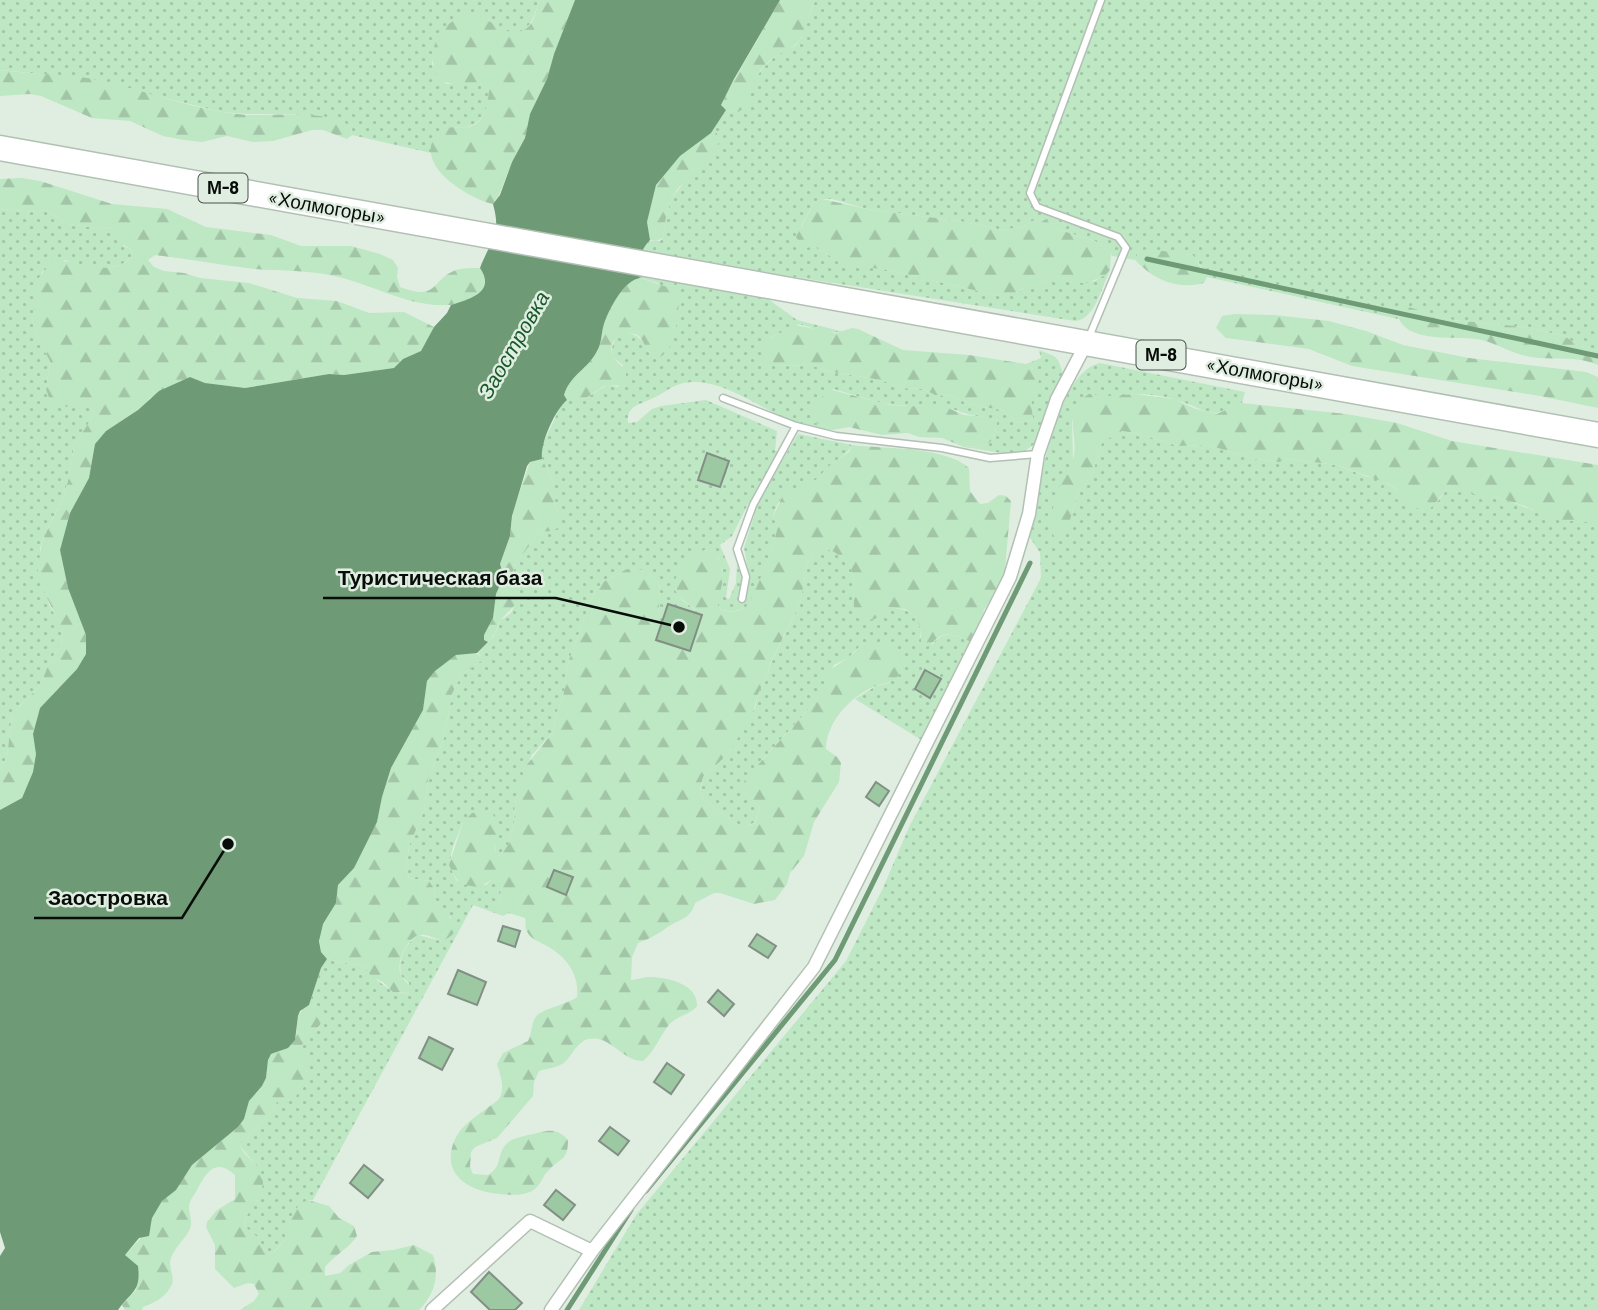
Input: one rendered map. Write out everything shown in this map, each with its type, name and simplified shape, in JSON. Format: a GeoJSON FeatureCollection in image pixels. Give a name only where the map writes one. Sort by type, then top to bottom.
{"type":"FeatureCollection","features":[{"type":"Feature","properties":{"kind":"highway","name":"«Холмогоры»"},"geometry":{"type":"LineString","coordinates":[[0,148],[1598,435]]}},
{"type":"Feature","properties":{"kind":"street"},"geometry":{"type":"LineString","coordinates":[[551,1310],[592,1251],[814,967],[1010,577],[1030,514],[1038,454],[1057,399],[1087,342]]}},
{"type":"Feature","properties":{"kind":"street"},"geometry":{"type":"LineString","coordinates":[[432,1310],[530,1221],[592,1251]]}},
{"type":"Feature","properties":{"kind":"lane"},"geometry":{"type":"LineString","coordinates":[[1087,342],[1126,248],[1118,237],[1037,207],[1031,193],[1101,0]]}},
{"type":"Feature","properties":{"kind":"lane"},"geometry":{"type":"LineString","coordinates":[[723,398],[796,426],[836,436],[942,448],[990,458],[1038,454]]}},
{"type":"Feature","properties":{"kind":"lane"},"geometry":{"type":"LineString","coordinates":[[743,599],[746,577],[737,549],[754,505],[796,426]]}},
{"type":"Feature","properties":{"kind":"green space"},"geometry":{"type":"Polygon","coordinates":[[[0,0],[539,0],[527,27],[515,33],[508,32],[488,20],[451,21],[447,26],[438,41],[432,64],[446,84],[480,83],[489,90],[488,99],[481,119],[470,126],[454,127],[433,141],[431,153],[352,135],[351,127],[294,114],[222,112],[83,78],[0,70],[0,0]]]}},
{"type":"Feature","properties":{"kind":"green space"},"geometry":{"type":"Polygon","coordinates":[[[539,0],[575,0],[547,79],[530,114],[525,138],[493,204],[471,195],[447,179],[432,158],[431,147],[442,129],[474,125],[481,119],[489,90],[480,83],[457,85],[440,81],[435,71],[433,50],[446,27],[464,15],[479,16],[507,31],[526,29],[533,21],[539,0]]]}},
{"type":"Feature","properties":{"kind":"green space"},"geometry":{"type":"Polygon","coordinates":[[[780,0],[815,0],[803,35],[793,47],[763,67],[756,78],[746,107],[738,112],[726,110],[721,106],[725,96],[780,0]]]}},
{"type":"Feature","properties":{"kind":"green space"},"geometry":{"type":"Polygon","coordinates":[[[815,0],[1598,0],[1598,350],[1580,346],[1564,336],[1526,327],[1453,320],[1397,310],[1398,319],[1207,277],[1195,259],[1187,254],[1139,251],[1135,260],[1112,256],[1095,241],[1060,230],[1046,220],[1037,219],[1021,227],[1003,230],[959,221],[867,209],[832,199],[814,202],[800,228],[813,247],[840,263],[889,270],[999,296],[1018,292],[1026,287],[1036,287],[1052,278],[1062,278],[1072,283],[1095,281],[1110,270],[1093,309],[1082,319],[1075,321],[712,264],[714,288],[768,299],[797,320],[844,332],[825,332],[799,324],[770,338],[765,349],[776,366],[810,365],[832,372],[881,380],[902,388],[923,389],[935,395],[952,396],[971,405],[1002,410],[1018,423],[1033,419],[1033,369],[1026,364],[1041,358],[1039,350],[1054,356],[1063,373],[1036,443],[1023,452],[1009,454],[964,447],[985,446],[994,439],[997,421],[956,410],[885,404],[833,389],[815,408],[813,422],[833,430],[794,422],[736,393],[699,382],[676,385],[631,410],[628,423],[637,422],[652,409],[661,406],[706,400],[777,431],[775,451],[779,451],[732,536],[720,545],[730,569],[726,598],[729,599],[736,583],[737,563],[741,575],[741,603],[744,602],[749,574],[744,548],[759,500],[798,434],[852,445],[846,454],[817,479],[785,495],[776,507],[773,517],[777,527],[770,554],[755,592],[744,608],[734,611],[721,610],[717,604],[723,570],[719,558],[705,550],[683,564],[675,590],[682,600],[702,615],[656,640],[660,589],[659,583],[647,571],[627,569],[603,582],[594,593],[569,660],[563,697],[553,732],[532,755],[524,773],[515,803],[514,822],[508,845],[500,856],[495,852],[496,846],[463,822],[452,852],[451,866],[457,881],[486,885],[491,880],[502,882],[499,906],[503,916],[473,905],[313,1200],[308,1200],[286,1237],[271,1254],[244,1226],[249,1208],[257,1200],[256,1165],[240,1146],[267,1117],[279,1099],[295,1093],[304,1080],[307,1066],[301,1044],[320,1026],[318,1007],[309,1005],[321,968],[327,959],[364,967],[390,989],[410,993],[409,983],[401,976],[400,970],[401,958],[406,948],[418,935],[442,941],[451,918],[434,900],[435,890],[429,881],[409,878],[406,869],[409,846],[424,811],[428,780],[444,738],[452,694],[461,675],[481,661],[478,653],[494,636],[501,620],[511,613],[518,598],[511,578],[516,563],[540,532],[553,531],[558,514],[554,502],[554,483],[542,459],[542,446],[561,405],[567,400],[583,400],[607,385],[618,387],[623,365],[612,357],[612,347],[620,335],[633,334],[645,344],[649,353],[667,351],[679,308],[658,283],[640,278],[639,264],[645,245],[647,241],[660,241],[663,238],[672,197],[713,152],[716,133],[711,133],[726,110],[738,112],[748,99],[751,85],[764,66],[777,55],[795,46],[801,38],[815,0]]]}},
{"type":"Feature","properties":{"kind":"green space"},"geometry":{"type":"Polygon","coordinates":[[[0,70],[93,79],[229,113],[331,118],[351,127],[352,135],[347,139],[323,130],[312,130],[273,141],[253,142],[227,136],[202,142],[184,140],[163,136],[130,121],[92,118],[41,96],[0,96],[0,70]]]}},
{"type":"Feature","properties":{"kind":"green space"},"geometry":{"type":"Polygon","coordinates":[[[716,132],[720,140],[714,152],[672,197],[663,238],[650,240],[647,222],[656,185],[680,156],[716,132]]]}},
{"type":"Feature","properties":{"kind":"green space"},"geometry":{"type":"Polygon","coordinates":[[[0,179],[40,181],[112,204],[167,209],[206,227],[271,235],[301,246],[351,246],[380,254],[393,260],[398,268],[400,287],[413,291],[428,291],[448,274],[465,268],[480,268],[484,283],[482,289],[471,299],[455,304],[433,305],[404,299],[324,274],[255,269],[155,255],[148,260],[154,267],[164,271],[249,283],[297,298],[337,301],[369,313],[404,312],[434,327],[421,351],[403,359],[395,368],[344,375],[329,374],[245,388],[205,383],[190,377],[150,398],[138,410],[106,431],[95,444],[89,478],[70,513],[60,550],[68,588],[86,635],[86,654],[77,669],[40,708],[33,734],[36,754],[33,772],[22,798],[0,810],[0,770],[7,757],[12,714],[41,685],[48,665],[61,643],[63,632],[37,576],[42,541],[64,496],[74,445],[94,415],[90,407],[52,406],[46,389],[50,361],[32,321],[38,279],[52,261],[104,268],[123,264],[132,257],[131,249],[117,241],[111,227],[103,229],[68,224],[45,210],[39,212],[0,209],[0,179]]]}},
{"type":"Feature","properties":{"kind":"green space"},"geometry":{"type":"Polygon","coordinates":[[[822,199],[867,209],[959,221],[1003,230],[1021,227],[1037,219],[1046,220],[1060,230],[1095,241],[1111,253],[1110,270],[1104,276],[1087,283],[1072,283],[1062,278],[1052,278],[1010,296],[999,296],[889,270],[840,263],[823,251],[813,247],[803,248],[796,237],[814,202],[822,199]]]}},
{"type":"Feature","properties":{"kind":"green space"},"geometry":{"type":"Polygon","coordinates":[[[0,209],[39,212],[45,210],[68,224],[103,229],[111,227],[124,246],[131,249],[132,257],[108,268],[82,266],[65,260],[42,272],[32,321],[50,361],[46,389],[76,405],[90,407],[94,415],[74,445],[64,496],[40,549],[49,605],[63,632],[61,643],[48,665],[41,685],[12,714],[7,757],[0,770],[0,209]]]}},
{"type":"Feature","properties":{"kind":"green space"},"geometry":{"type":"Polygon","coordinates":[[[1148,249],[1193,255],[1207,277],[1204,283],[1184,285],[1158,278],[1135,260],[1139,251],[1148,249]]]}},
{"type":"Feature","properties":{"kind":"green space"},"geometry":{"type":"Polygon","coordinates":[[[640,278],[670,288],[678,295],[676,326],[668,350],[662,356],[654,357],[638,336],[627,334],[619,337],[613,343],[611,351],[612,357],[626,370],[622,385],[604,386],[583,400],[567,400],[564,395],[567,388],[599,348],[604,324],[613,303],[628,284],[640,278]]]}},
{"type":"Feature","properties":{"kind":"green space"},"geometry":{"type":"Polygon","coordinates":[[[1405,306],[1453,320],[1526,327],[1564,336],[1580,346],[1598,350],[1598,365],[1588,361],[1532,357],[1476,339],[1417,333],[1400,321],[1397,310],[1405,306]]]}},
{"type":"Feature","properties":{"kind":"green space"},"geometry":{"type":"Polygon","coordinates":[[[1235,314],[1329,321],[1403,345],[1469,358],[1586,372],[1598,377],[1598,408],[1352,366],[1309,349],[1226,338],[1216,328],[1222,316],[1235,314]]]}},
{"type":"Feature","properties":{"kind":"green space"},"geometry":{"type":"Polygon","coordinates":[[[795,325],[836,333],[858,329],[903,350],[969,355],[1026,364],[1035,371],[1039,381],[1031,404],[1033,419],[1018,423],[1002,410],[971,405],[952,396],[935,395],[923,389],[902,388],[881,380],[832,372],[810,365],[776,366],[763,363],[761,360],[767,340],[795,325]]]}},
{"type":"Feature","properties":{"kind":"green space"},"geometry":{"type":"Polygon","coordinates":[[[1100,363],[1245,392],[1242,403],[1216,413],[1162,396],[1116,396],[1099,402],[1072,420],[1073,460],[1055,499],[1052,529],[1072,513],[1078,492],[1092,475],[1102,442],[1121,431],[1178,446],[1208,445],[1255,459],[1279,462],[1289,459],[1336,465],[1378,478],[1399,491],[1438,501],[1446,490],[1472,493],[1499,498],[1558,519],[1598,520],[1598,1310],[579,1310],[636,1215],[846,961],[883,888],[909,827],[1041,578],[1040,553],[1029,536],[1051,438],[1071,389],[1084,372],[1100,363]]]}},
{"type":"Feature","properties":{"kind":"green space"},"geometry":{"type":"Polygon","coordinates":[[[829,389],[889,405],[948,408],[964,415],[987,417],[997,421],[994,439],[985,446],[964,447],[942,438],[919,437],[908,433],[882,435],[849,427],[833,430],[813,422],[811,415],[829,389]]]}},
{"type":"Feature","properties":{"kind":"green space"},"geometry":{"type":"Polygon","coordinates":[[[1089,394],[1134,394],[1174,399],[1196,409],[1217,414],[1242,403],[1346,414],[1397,423],[1452,441],[1598,465],[1598,520],[1587,522],[1551,519],[1525,506],[1496,497],[1446,490],[1430,509],[1411,508],[1399,491],[1387,483],[1336,465],[1289,459],[1279,462],[1255,459],[1208,445],[1178,446],[1122,431],[1102,442],[1092,475],[1078,492],[1069,523],[1063,533],[1054,538],[1054,503],[1075,450],[1073,416],[1080,401],[1089,394]]]}},
{"type":"Feature","properties":{"kind":"green space"},"geometry":{"type":"Polygon","coordinates":[[[852,445],[930,452],[945,456],[969,468],[970,491],[980,504],[988,503],[999,495],[1006,496],[1011,501],[1005,569],[996,592],[984,610],[979,630],[971,642],[953,635],[944,635],[926,647],[921,644],[921,631],[916,616],[905,609],[887,607],[875,619],[868,620],[854,613],[851,568],[838,554],[826,548],[813,555],[808,563],[800,603],[769,666],[752,716],[727,755],[703,777],[700,792],[703,799],[734,823],[748,826],[755,823],[760,809],[742,790],[745,779],[816,701],[830,670],[862,644],[878,643],[888,646],[899,658],[902,668],[900,673],[892,681],[864,691],[856,697],[841,712],[830,730],[826,749],[841,763],[839,782],[814,822],[804,856],[790,873],[787,884],[775,900],[754,904],[714,893],[695,903],[686,917],[638,943],[632,957],[631,980],[655,977],[680,983],[692,992],[697,1006],[670,1024],[643,1061],[629,1057],[603,1040],[588,1039],[562,1064],[539,1071],[534,1082],[533,1096],[497,1138],[475,1147],[471,1152],[470,1167],[473,1174],[488,1175],[498,1165],[502,1151],[509,1142],[545,1131],[559,1132],[568,1140],[565,1155],[528,1193],[489,1193],[468,1185],[454,1172],[451,1162],[455,1139],[469,1122],[499,1099],[502,1086],[497,1064],[503,1053],[528,1041],[535,1018],[548,1009],[577,997],[577,988],[569,965],[558,953],[527,932],[525,918],[509,913],[503,916],[499,906],[502,882],[491,880],[480,887],[460,883],[455,877],[449,865],[463,822],[472,813],[492,812],[498,825],[495,852],[500,856],[508,845],[514,822],[515,803],[525,767],[553,732],[563,697],[569,660],[594,593],[603,582],[627,569],[647,570],[659,583],[657,636],[668,604],[698,613],[681,598],[675,580],[692,552],[706,551],[723,563],[717,604],[721,610],[741,610],[747,606],[770,554],[777,527],[773,517],[782,497],[787,491],[815,481],[830,465],[849,452],[852,445]]]}},
{"type":"Feature","properties":{"kind":"green space"},"geometry":{"type":"Polygon","coordinates":[[[542,459],[554,483],[554,502],[559,527],[553,531],[540,532],[516,563],[511,578],[518,599],[488,642],[484,640],[484,635],[493,618],[496,594],[502,581],[503,571],[500,564],[510,536],[513,511],[530,462],[542,459]]]}},
{"type":"Feature","properties":{"kind":"green space"},"geometry":{"type":"Polygon","coordinates":[[[825,548],[845,560],[850,567],[854,582],[854,612],[868,620],[887,607],[901,609],[917,617],[920,622],[920,637],[932,645],[945,635],[971,642],[923,741],[855,699],[876,686],[889,683],[901,662],[894,651],[880,645],[862,644],[849,657],[834,665],[816,701],[760,762],[742,790],[760,809],[755,822],[748,826],[734,823],[703,799],[700,792],[703,777],[727,755],[755,708],[769,667],[800,603],[808,563],[813,555],[825,548]]]}},
{"type":"Feature","properties":{"kind":"green space"},"geometry":{"type":"Polygon","coordinates":[[[473,652],[481,656],[481,661],[461,675],[452,694],[444,738],[428,780],[424,811],[409,846],[406,869],[409,878],[429,881],[435,890],[434,900],[453,921],[455,931],[442,941],[423,935],[416,936],[407,944],[401,957],[400,970],[411,987],[410,993],[393,992],[383,982],[372,977],[364,967],[327,959],[321,952],[319,935],[336,903],[338,885],[350,872],[377,822],[391,768],[423,710],[427,681],[435,671],[456,655],[473,652]]]}},
{"type":"Feature","properties":{"kind":"green space"},"geometry":{"type":"Polygon","coordinates":[[[309,1005],[318,1007],[322,1019],[301,1047],[307,1055],[308,1064],[303,1089],[296,1096],[279,1099],[267,1117],[240,1146],[259,1169],[263,1181],[260,1194],[244,1226],[271,1254],[283,1241],[300,1204],[308,1200],[329,1206],[339,1218],[354,1226],[357,1236],[325,1267],[325,1276],[340,1273],[372,1252],[414,1245],[433,1255],[436,1278],[428,1298],[419,1310],[240,1310],[254,1301],[259,1294],[254,1284],[248,1283],[234,1288],[215,1269],[215,1245],[206,1227],[207,1222],[217,1210],[235,1199],[235,1175],[217,1167],[205,1176],[190,1202],[191,1226],[171,1257],[173,1282],[170,1288],[162,1297],[142,1310],[125,1310],[122,1305],[136,1290],[138,1266],[125,1255],[151,1227],[152,1218],[162,1201],[176,1189],[192,1165],[244,1119],[249,1101],[266,1078],[271,1054],[292,1043],[296,1037],[298,1017],[309,1005]]]}},
{"type":"Feature","properties":{"kind":"water"},"geometry":{"type":"Polygon","coordinates":[[[575,0],[780,0],[734,79],[721,105],[726,110],[711,133],[680,156],[656,185],[647,222],[650,240],[639,263],[640,278],[628,284],[613,303],[597,351],[567,388],[564,395],[567,400],[549,427],[543,444],[542,459],[530,462],[527,466],[512,516],[510,536],[500,564],[504,576],[496,594],[493,618],[484,635],[484,640],[488,642],[477,653],[456,655],[435,671],[427,681],[423,710],[391,768],[377,822],[354,868],[338,885],[336,903],[323,924],[319,941],[321,952],[327,959],[321,968],[309,1005],[300,1011],[298,1016],[295,1040],[288,1048],[271,1054],[266,1078],[249,1101],[244,1119],[192,1165],[176,1190],[162,1201],[152,1218],[149,1236],[139,1238],[125,1255],[138,1266],[138,1281],[134,1291],[118,1310],[0,1310],[0,1256],[5,1248],[0,1232],[0,810],[22,798],[33,772],[36,754],[33,734],[40,708],[77,669],[86,654],[86,635],[68,588],[60,550],[70,513],[89,478],[95,444],[106,431],[138,410],[159,391],[190,377],[205,383],[245,388],[329,374],[344,375],[394,368],[403,359],[421,351],[434,327],[451,305],[473,297],[483,289],[484,276],[480,268],[494,238],[496,224],[493,204],[500,195],[512,162],[525,138],[530,114],[547,79],[575,0]]]}},
{"type":"Feature","properties":{"kind":"building"},"geometry":{"type":"Polygon","coordinates":[[[707,453],[729,461],[720,487],[698,480],[707,453]]]}},
{"type":"Feature","properties":{"kind":"building"},"geometry":{"type":"Polygon","coordinates":[[[668,604],[702,615],[690,651],[656,640],[668,604]]]}},
{"type":"Feature","properties":{"kind":"building"},"geometry":{"type":"Polygon","coordinates":[[[925,670],[941,679],[930,698],[915,689],[925,670]]]}},
{"type":"Feature","properties":{"kind":"building"},"geometry":{"type":"Polygon","coordinates":[[[876,782],[889,791],[879,806],[866,797],[876,782]]]}},
{"type":"Feature","properties":{"kind":"building"},"geometry":{"type":"Polygon","coordinates":[[[554,870],[573,877],[566,895],[547,887],[554,870]]]}},
{"type":"Feature","properties":{"kind":"building"},"geometry":{"type":"Polygon","coordinates":[[[503,926],[520,931],[515,947],[498,941],[503,926]]]}},
{"type":"Feature","properties":{"kind":"building"},"geometry":{"type":"Polygon","coordinates":[[[757,934],[776,946],[768,958],[749,946],[757,934]]]}},
{"type":"Feature","properties":{"kind":"building"},"geometry":{"type":"Polygon","coordinates":[[[458,970],[486,982],[477,1005],[448,994],[458,970]]]}},
{"type":"Feature","properties":{"kind":"building"},"geometry":{"type":"Polygon","coordinates":[[[718,990],[734,1004],[724,1016],[708,1002],[718,990]]]}},
{"type":"Feature","properties":{"kind":"building"},"geometry":{"type":"Polygon","coordinates":[[[429,1037],[453,1049],[442,1070],[419,1058],[429,1037]]]}},
{"type":"Feature","properties":{"kind":"building"},"geometry":{"type":"Polygon","coordinates":[[[667,1063],[684,1075],[671,1094],[654,1082],[667,1063]]]}},
{"type":"Feature","properties":{"kind":"building"},"geometry":{"type":"Polygon","coordinates":[[[610,1127],[629,1141],[618,1155],[599,1141],[610,1127]]]}},
{"type":"Feature","properties":{"kind":"building"},"geometry":{"type":"Polygon","coordinates":[[[364,1165],[383,1180],[368,1198],[350,1183],[364,1165]]]}},
{"type":"Feature","properties":{"kind":"building"},"geometry":{"type":"Polygon","coordinates":[[[556,1190],[575,1205],[563,1220],[544,1205],[556,1190]]]}},
{"type":"Feature","properties":{"kind":"building"},"geometry":{"type":"Polygon","coordinates":[[[489,1272],[522,1303],[515,1310],[490,1310],[471,1292],[489,1272]]]}},
{"type":"Feature","properties":{"kind":"waterway"},"geometry":{"type":"LineString","coordinates":[[1147,259],[1598,356]]}},
{"type":"Feature","properties":{"kind":"waterway"},"geometry":{"type":"LineString","coordinates":[[646,1191],[835,960],[1030,563]]}},
{"type":"Feature","properties":{"kind":"waterway"},"geometry":{"type":"LineString","coordinates":[[567,1310],[631,1210]]}},
{"type":"Feature","properties":{"kind":"place","name":"Туристическая база"},"geometry":{"type":"Point","coordinates":[679,627]}},
{"type":"Feature","properties":{"kind":"place","name":"Заостровка"},"geometry":{"type":"Point","coordinates":[228,844]}}]}
